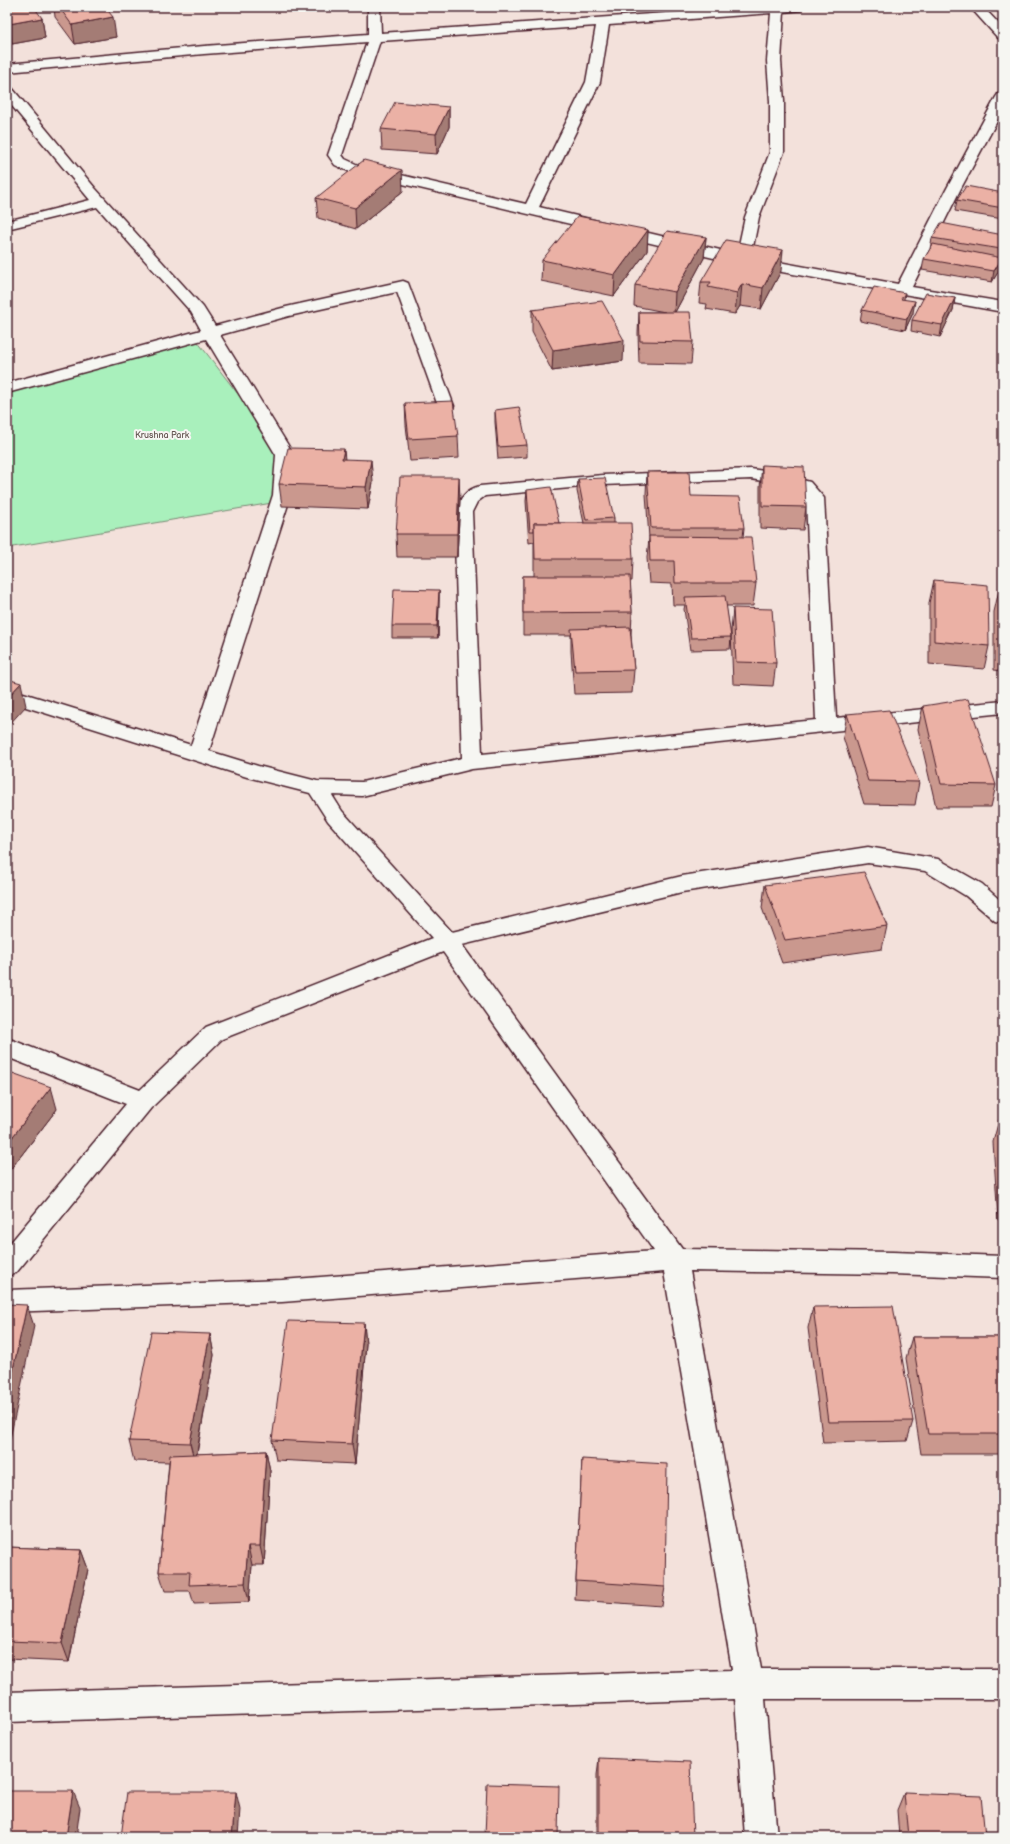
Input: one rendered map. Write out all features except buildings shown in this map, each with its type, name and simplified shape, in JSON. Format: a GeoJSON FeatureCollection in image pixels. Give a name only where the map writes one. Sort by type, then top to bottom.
{"type":"FeatureCollection","features":[{"type":"Feature","properties":{"kind":"street"},"geometry":{"type":"LineString","coordinates":[[374,7],[376,38],[335,155],[340,162],[353,168],[743,260],[1003,307]]}},
{"type":"Feature","properties":{"kind":"street"},"geometry":{"type":"LineString","coordinates":[[7,68],[118,56],[603,23],[797,7]]}},
{"type":"Feature","properties":{"kind":"street"},"geometry":{"type":"LineString","coordinates":[[976,7],[1003,35]]}},
{"type":"Feature","properties":{"kind":"street"},"geometry":{"type":"LineString","coordinates":[[743,260],[752,217],[777,152],[777,101],[774,61],[778,9]]}},
{"type":"Feature","properties":{"kind":"street"},"geometry":{"type":"LineString","coordinates":[[530,210],[593,82],[603,23]]}},
{"type":"Feature","properties":{"kind":"street"},"geometry":{"type":"LineString","coordinates":[[7,90],[100,202],[198,310],[285,455],[282,495],[198,755]]}},
{"type":"Feature","properties":{"kind":"street"},"geometry":{"type":"LineString","coordinates":[[903,290],[960,191],[1003,97]]}},
{"type":"Feature","properties":{"kind":"street"},"geometry":{"type":"LineString","coordinates":[[7,225],[100,202]]}},
{"type":"Feature","properties":{"kind":"street"},"geometry":{"type":"LineString","coordinates":[[7,388],[286,312],[403,286],[446,406]]}},
{"type":"Feature","properties":{"kind":"street"},"geometry":{"type":"LineString","coordinates":[[472,762],[463,512],[469,499],[480,491],[603,480],[751,474],[778,478],[804,486],[815,498],[826,725]]}},
{"type":"Feature","properties":{"kind":"street"},"geometry":{"type":"LineString","coordinates":[[7,694],[254,772],[317,788],[362,789],[472,762],[1003,707]]}},
{"type":"Feature","properties":{"kind":"street"},"geometry":{"type":"LineString","coordinates":[[317,788],[335,816],[447,942],[675,1260],[749,1684],[761,1837]]}},
{"type":"Feature","properties":{"kind":"street"},"geometry":{"type":"LineString","coordinates":[[7,1265],[143,1101],[214,1033],[447,942],[682,884],[868,855],[930,864],[974,890],[1003,915]]}},
{"type":"Feature","properties":{"kind":"street"},"geometry":{"type":"LineString","coordinates":[[7,1047],[143,1101]]}},
{"type":"Feature","properties":{"kind":"street"},"geometry":{"type":"LineString","coordinates":[[7,1301],[282,1291],[675,1260],[893,1263],[1003,1267]]}},
{"type":"Feature","properties":{"kind":"street"},"geometry":{"type":"LineString","coordinates":[[7,1707],[749,1684],[1003,1684]]}},
{"type":"Feature","properties":{"kind":"green space","name":"Krushna Park"},"geometry":{"type":"Polygon","coordinates":[[[194,337],[285,455],[278,502],[7,548],[7,392],[194,337]]]}}]}
